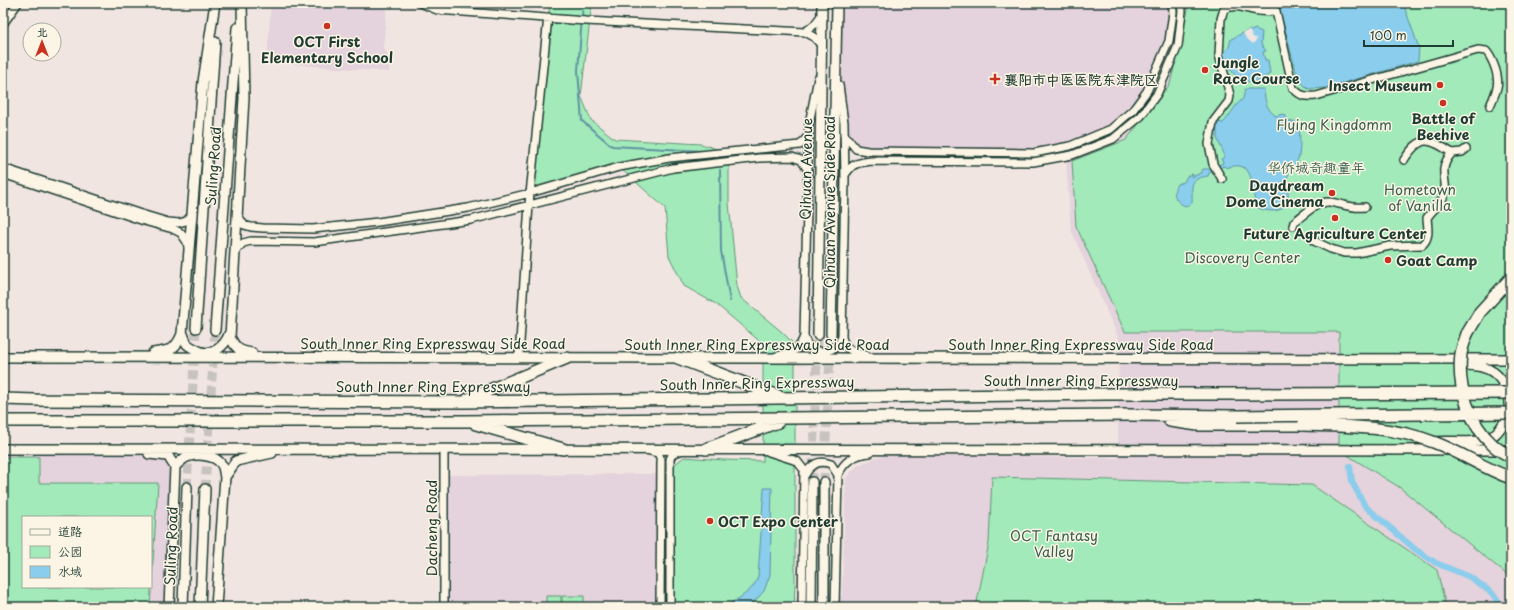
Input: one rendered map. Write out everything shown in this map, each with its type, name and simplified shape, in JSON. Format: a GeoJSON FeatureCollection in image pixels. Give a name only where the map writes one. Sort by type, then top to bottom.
{"type":"FeatureCollection","features":[{"type":"Feature","properties":{"kind":"highway"},"geometry":{"type":"LineString","coordinates":[[1511,278],[1480,312],[1467,334],[1462,354],[1461,373],[1465,400],[1474,423],[1492,444],[1511,457]]}},
{"type":"Feature","properties":{"kind":"highway"},"geometry":{"type":"LineString","coordinates":[[463,402],[568,358]]}},
{"type":"Feature","properties":{"kind":"highway"},"geometry":{"type":"LineString","coordinates":[[678,358],[784,398]]}},
{"type":"Feature","properties":{"kind":"highway","name":"South Inner Ring Expressway"},"geometry":{"type":"LineString","coordinates":[[3,399],[463,402],[1106,394],[1511,393]]}},
{"type":"Feature","properties":{"kind":"highway"},"geometry":{"type":"LineString","coordinates":[[3,421],[464,421],[1511,413]]}},
{"type":"Feature","properties":{"kind":"highway"},"geometry":{"type":"LineString","coordinates":[[1130,415],[1198,425],[1356,426],[1385,429],[1413,435],[1437,443],[1497,473],[1511,478]]}},
{"type":"Feature","properties":{"kind":"highway"},"geometry":{"type":"LineString","coordinates":[[706,449],[785,419]]}},
{"type":"Feature","properties":{"kind":"highway"},"geometry":{"type":"LineString","coordinates":[[464,421],[563,449]]}},
{"type":"Feature","properties":{"kind":"main road"},"geometry":{"type":"LineString","coordinates":[[135,357],[173,349],[178,344],[182,332],[204,82],[216,3]]}},
{"type":"Feature","properties":{"kind":"main road","name":"Suling Road"},"geometry":{"type":"LineString","coordinates":[[196,328],[216,3]]}},
{"type":"Feature","properties":{"kind":"main road"},"geometry":{"type":"LineString","coordinates":[[241,3],[244,98],[230,337],[234,345],[241,352],[299,357]]}},
{"type":"Feature","properties":{"kind":"main road","name":"Suling Road"},"geometry":{"type":"LineString","coordinates":[[216,330],[241,3]]}},
{"type":"Feature","properties":{"kind":"main road","name":"Qihuan Avenue"},"geometry":{"type":"LineString","coordinates":[[818,335],[822,3]]}},
{"type":"Feature","properties":{"kind":"main road","name":"Qihuan Avenue"},"geometry":{"type":"LineString","coordinates":[[831,334],[837,3]]}},
{"type":"Feature","properties":{"kind":"main road"},"geometry":{"type":"LineString","coordinates":[[182,332],[187,344],[200,352],[209,353],[221,348],[227,340],[230,332]]}},
{"type":"Feature","properties":{"kind":"main road","name":"South Inner Ring Expressway Side Road"},"geometry":{"type":"LineString","coordinates":[[3,357],[1511,359]]}},
{"type":"Feature","properties":{"kind":"main road"},"geometry":{"type":"LineString","coordinates":[[1387,450],[1445,441],[1477,441],[1492,437],[1503,426],[1508,416],[1508,396],[1504,384],[1493,372],[1475,365],[1416,365],[1392,359]]}},
{"type":"Feature","properties":{"kind":"main road"},"geometry":{"type":"LineString","coordinates":[[3,449],[1511,450]]}},
{"type":"Feature","properties":{"kind":"main road"},"geometry":{"type":"LineString","coordinates":[[116,449],[168,456],[175,467],[169,607]]}},
{"type":"Feature","properties":{"kind":"main road"},"geometry":{"type":"LineString","coordinates":[[225,478],[236,461],[292,449]]}},
{"type":"Feature","properties":{"kind":"main road"},"geometry":{"type":"LineString","coordinates":[[175,467],[183,459],[193,456],[206,456],[217,460],[223,466],[225,478],[216,607]]}},
{"type":"Feature","properties":{"kind":"main road"},"geometry":{"type":"LineString","coordinates":[[811,607],[812,482]]}},
{"type":"Feature","properties":{"kind":"main road"},"geometry":{"type":"LineString","coordinates":[[824,482],[824,607]]}},
{"type":"Feature","properties":{"kind":"main road","name":"Suling Road"},"geometry":{"type":"LineString","coordinates":[[183,607],[187,487]]}},
{"type":"Feature","properties":{"kind":"main road"},"geometry":{"type":"LineString","coordinates":[[200,607],[205,489]]}},
{"type":"Feature","properties":{"kind":"street"},"geometry":{"type":"LineString","coordinates":[[3,24],[18,3]]}},
{"type":"Feature","properties":{"kind":"street"},"geometry":{"type":"LineString","coordinates":[[420,3],[437,10],[586,21],[805,32],[814,37],[822,46]]}},
{"type":"Feature","properties":{"kind":"street"},"geometry":{"type":"LineString","coordinates":[[844,134],[856,149],[868,151],[1034,153],[1070,146],[1111,129],[1133,110],[1147,91],[1169,41],[1172,3]]}},
{"type":"Feature","properties":{"kind":"street"},"geometry":{"type":"LineString","coordinates":[[845,175],[851,166],[858,162],[871,161],[1033,162],[1072,154],[1113,139],[1141,116],[1157,94],[1178,46],[1182,12],[1181,3]]}},
{"type":"Feature","properties":{"kind":"street"},"geometry":{"type":"LineString","coordinates":[[1222,179],[1213,164],[1209,144],[1213,122],[1229,101],[1230,95],[1219,55],[1221,18],[1224,9],[1231,6],[1240,6],[1258,11],[1276,11],[1293,88],[1299,95],[1308,97],[1316,96],[1478,50],[1486,51],[1490,55],[1498,75],[1499,83],[1490,106]]}},
{"type":"Feature","properties":{"kind":"street"},"geometry":{"type":"LineString","coordinates":[[805,32],[822,16]]}},
{"type":"Feature","properties":{"kind":"street"},"geometry":{"type":"LineString","coordinates":[[519,357],[529,204],[548,17]]}},
{"type":"Feature","properties":{"kind":"street","name":"Qihuan Avenue Side Road"},"geometry":{"type":"LineString","coordinates":[[804,336],[809,124],[821,64]]}},
{"type":"Feature","properties":{"kind":"street","name":"Qihuan Avenue Side Road"},"geometry":{"type":"LineString","coordinates":[[836,67],[844,123],[845,175],[842,337]]}},
{"type":"Feature","properties":{"kind":"street"},"geometry":{"type":"LineString","coordinates":[[237,214],[244,225],[251,227],[313,229],[378,222],[468,208],[530,193],[619,167],[669,158],[800,145],[809,135]]}},
{"type":"Feature","properties":{"kind":"street"},"geometry":{"type":"LineString","coordinates":[[1404,160],[1418,142],[1427,141],[1436,143],[1452,153],[1462,152],[1466,149]]}},
{"type":"Feature","properties":{"kind":"street"},"geometry":{"type":"LineString","coordinates":[[1314,241],[1344,253],[1357,253],[1390,246],[1422,245],[1426,241],[1428,235],[1427,218],[1443,198],[1445,187],[1443,169],[1448,157],[1452,153]]}},
{"type":"Feature","properties":{"kind":"street"},"geometry":{"type":"LineString","coordinates":[[235,252],[243,243],[251,241],[314,242],[471,220],[673,168],[759,158],[792,157],[801,160],[808,170]]}},
{"type":"Feature","properties":{"kind":"street"},"geometry":{"type":"LineString","coordinates":[[3,168],[168,222],[179,223],[186,221],[192,215]]}},
{"type":"Feature","properties":{"kind":"street"},"geometry":{"type":"LineString","coordinates":[[3,174],[173,229],[181,233],[187,242],[189,250]]}},
{"type":"Feature","properties":{"kind":"street"},"geometry":{"type":"LineString","coordinates":[[1292,226],[1294,222],[1323,203],[1329,202],[1352,208],[1365,207]]}},
{"type":"Feature","properties":{"kind":"street"},"geometry":{"type":"LineString","coordinates":[[804,336],[808,344],[816,350],[822,352],[832,350],[839,344],[842,337]]}},
{"type":"Feature","properties":{"kind":"street"},"geometry":{"type":"LineString","coordinates":[[770,358],[795,351],[802,343],[804,336]]}},
{"type":"Feature","properties":{"kind":"street"},"geometry":{"type":"LineString","coordinates":[[842,337],[847,349],[854,353],[888,358]]}},
{"type":"Feature","properties":{"kind":"street","name":"Dacheng Road"},"geometry":{"type":"LineString","coordinates":[[444,449],[444,607]]}},
{"type":"Feature","properties":{"kind":"street"},"geometry":{"type":"LineString","coordinates":[[646,449],[658,453],[660,456],[660,607]]}},
{"type":"Feature","properties":{"kind":"street"},"geometry":{"type":"LineString","coordinates":[[670,607],[670,459],[674,453],[684,449]]}},
{"type":"Feature","properties":{"kind":"street"},"geometry":{"type":"LineString","coordinates":[[758,449],[797,461],[804,470],[802,607]]}},
{"type":"Feature","properties":{"kind":"street"},"geometry":{"type":"LineString","coordinates":[[835,607],[838,476],[840,469],[849,460],[862,454],[897,449]]}},
{"type":"Feature","properties":{"kind":"street"},"geometry":{"type":"LineString","coordinates":[[804,476],[810,467],[817,462],[831,464],[838,476]]}},
{"type":"Feature","properties":{"kind":"shaded area","name":"OCT First Elementary School"},"geometry":{"type":"Polygon","coordinates":[[[271,3],[387,3],[383,48],[389,57],[389,72],[267,62],[271,3]]]}},
{"type":"Feature","properties":{"kind":"shaded area","name":"襄阳市中医医院东津院区"},"geometry":{"type":"Polygon","coordinates":[[[837,3],[1172,3],[1169,41],[1147,91],[1111,129],[1070,146],[1034,153],[856,149],[844,134],[836,67],[837,3]]]}},
{"type":"Feature","properties":{"kind":"shaded area"},"geometry":{"type":"Polygon","coordinates":[[[1186,3],[1511,3],[1511,607],[760,607],[792,596],[842,596],[846,478],[857,466],[877,457],[895,455],[1118,458],[1119,339],[1071,230],[1066,159],[1117,140],[1143,118],[1162,93],[1181,47],[1187,9],[1186,3]]]}},
{"type":"Feature","properties":{"kind":"shaded area"},"geometry":{"type":"Polygon","coordinates":[[[3,452],[115,453],[163,458],[170,464],[174,485],[169,607],[3,607],[3,452]]]}},
{"type":"Feature","properties":{"kind":"shaded area"},"geometry":{"type":"Polygon","coordinates":[[[660,474],[660,607],[444,607],[444,475],[660,474]]]}},
{"type":"Feature","properties":{"kind":"green space"},"geometry":{"type":"Polygon","coordinates":[[[550,3],[592,3],[581,96],[591,120],[615,139],[701,144],[720,150],[729,165],[729,203],[737,286],[741,298],[782,332],[795,345],[794,607],[673,607],[673,469],[675,464],[684,457],[763,461],[763,344],[716,304],[684,286],[669,256],[665,208],[619,167],[530,193],[550,3]]]}},
{"type":"Feature","properties":{"kind":"green space","name":"华侨城奇趣童年"},"geometry":{"type":"Polygon","coordinates":[[[1187,3],[1511,3],[1511,578],[1399,487],[1339,450],[1339,332],[1125,332],[1076,226],[1072,161],[1126,140],[1170,84],[1188,10],[1187,3]]]}},
{"type":"Feature","properties":{"kind":"green space"},"geometry":{"type":"Polygon","coordinates":[[[3,457],[39,457],[39,483],[158,483],[152,576],[152,516],[22,516],[22,588],[151,588],[150,607],[3,607],[3,457]]]}},
{"type":"Feature","properties":{"kind":"green space","name":"OCT Fantasy Valley"},"geometry":{"type":"Polygon","coordinates":[[[992,477],[1312,485],[1437,570],[1446,607],[976,607],[989,543],[992,477]]]}},
{"type":"Feature","properties":{"kind":"green space"},"geometry":{"type":"Polygon","coordinates":[[[546,596],[561,596],[561,607],[546,607],[546,596]]]}},
{"type":"Feature","properties":{"kind":"green space"},"geometry":{"type":"Polygon","coordinates":[[[562,596],[584,596],[584,607],[562,607],[562,596]]]}},
{"type":"Feature","properties":{"kind":"water"},"geometry":{"type":"Polygon","coordinates":[[[1278,3],[1403,3],[1419,48],[1418,61],[1326,88],[1308,89],[1298,79],[1278,3]]]}},
{"type":"Feature","properties":{"kind":"water"},"geometry":{"type":"Polygon","coordinates":[[[1255,29],[1262,32],[1261,44],[1266,51],[1263,52],[1265,60],[1268,60],[1270,73],[1263,79],[1256,82],[1249,82],[1235,75],[1226,62],[1223,54],[1229,47],[1231,39],[1249,30],[1251,31],[1255,29]]]}},
{"type":"Feature","properties":{"kind":"water"},"geometry":{"type":"Polygon","coordinates":[[[1245,89],[1264,89],[1270,111],[1276,116],[1282,114],[1286,116],[1288,121],[1296,121],[1300,125],[1299,156],[1297,162],[1289,172],[1286,183],[1288,195],[1287,203],[1284,207],[1276,211],[1256,207],[1252,184],[1247,171],[1243,167],[1236,166],[1226,168],[1224,166],[1209,173],[1208,176],[1197,179],[1192,185],[1192,203],[1186,206],[1182,205],[1177,200],[1174,191],[1177,184],[1184,182],[1187,176],[1193,174],[1191,177],[1201,173],[1203,169],[1211,169],[1223,163],[1221,159],[1224,157],[1224,154],[1217,138],[1217,122],[1223,123],[1226,120],[1237,104],[1243,99],[1245,89]]]}},
{"type":"Feature","properties":{"kind":"water"},"geometry":{"type":"Polygon","coordinates":[[[764,488],[772,488],[770,575],[764,591],[755,601],[745,607],[724,607],[749,591],[756,582],[758,576],[764,488]]]}},
{"type":"Feature","properties":{"kind":"pier"},"geometry":{"type":"Polygon","coordinates":[[[1249,30],[1253,37],[1257,39],[1253,44],[1243,33],[1249,30]]]}},
{"type":"Feature","properties":{"kind":"waterway"},"geometry":{"type":"LineString","coordinates":[[583,3],[578,71],[582,121],[612,146],[703,151]]}},
{"type":"Feature","properties":{"kind":"waterway"},"geometry":{"type":"LineString","coordinates":[[720,170],[721,251],[730,301]]}},
{"type":"Feature","properties":{"kind":"waterway"},"geometry":{"type":"LineString","coordinates":[[1350,466],[1352,482],[1365,506],[1416,550],[1436,563],[1470,577],[1492,593],[1502,607]]}},
{"type":"Feature","properties":{"kind":"tunnel"},"geometry":{"type":"LineString","coordinates":[[187,487],[196,328]]}},
{"type":"Feature","properties":{"kind":"tunnel"},"geometry":{"type":"LineString","coordinates":[[205,489],[215,330]]}},
{"type":"Feature","properties":{"kind":"tunnel"},"geometry":{"type":"LineString","coordinates":[[824,482],[831,334]]}},
{"type":"Feature","properties":{"kind":"tunnel"},"geometry":{"type":"LineString","coordinates":[[812,482],[818,335]]}},
{"type":"Feature","properties":{"kind":"place","name":"OCT First Elementary School"},"geometry":{"type":"Point","coordinates":[327,26]}},
{"type":"Feature","properties":{"kind":"place","name":"Jungle Race Course"},"geometry":{"type":"Point","coordinates":[1205,70]}},
{"type":"Feature","properties":{"kind":"place","name":"襄阳市中医医院东津院区"},"geometry":{"type":"Point","coordinates":[995,79]}},
{"type":"Feature","properties":{"kind":"place","name":"Insect Museum"},"geometry":{"type":"Point","coordinates":[1440,85]}},
{"type":"Feature","properties":{"kind":"place","name":"Battle of Beehive"},"geometry":{"type":"Point","coordinates":[1443,103]}},
{"type":"Feature","properties":{"kind":"place","name":"Daydream Dome Cinema"},"geometry":{"type":"Point","coordinates":[1332,193]}},
{"type":"Feature","properties":{"kind":"place","name":"Future Agriculture Center"},"geometry":{"type":"Point","coordinates":[1335,218]}},
{"type":"Feature","properties":{"kind":"place","name":"Goat Camp"},"geometry":{"type":"Point","coordinates":[1388,260]}},
{"type":"Feature","properties":{"kind":"place","name":"OCT Expo Center"},"geometry":{"type":"Point","coordinates":[710,521]}},
{"type":"Feature","properties":{"kind":"park label","name":"Flying Kingdomm"},"geometry":{"type":"Point","coordinates":[1334,124]}},
{"type":"Feature","properties":{"kind":"park label","name":"Hometown of Vanilla"},"geometry":{"type":"Point","coordinates":[1420,198]}},
{"type":"Feature","properties":{"kind":"park label","name":"Discovery Center"},"geometry":{"type":"Point","coordinates":[1242,257]}}]}
